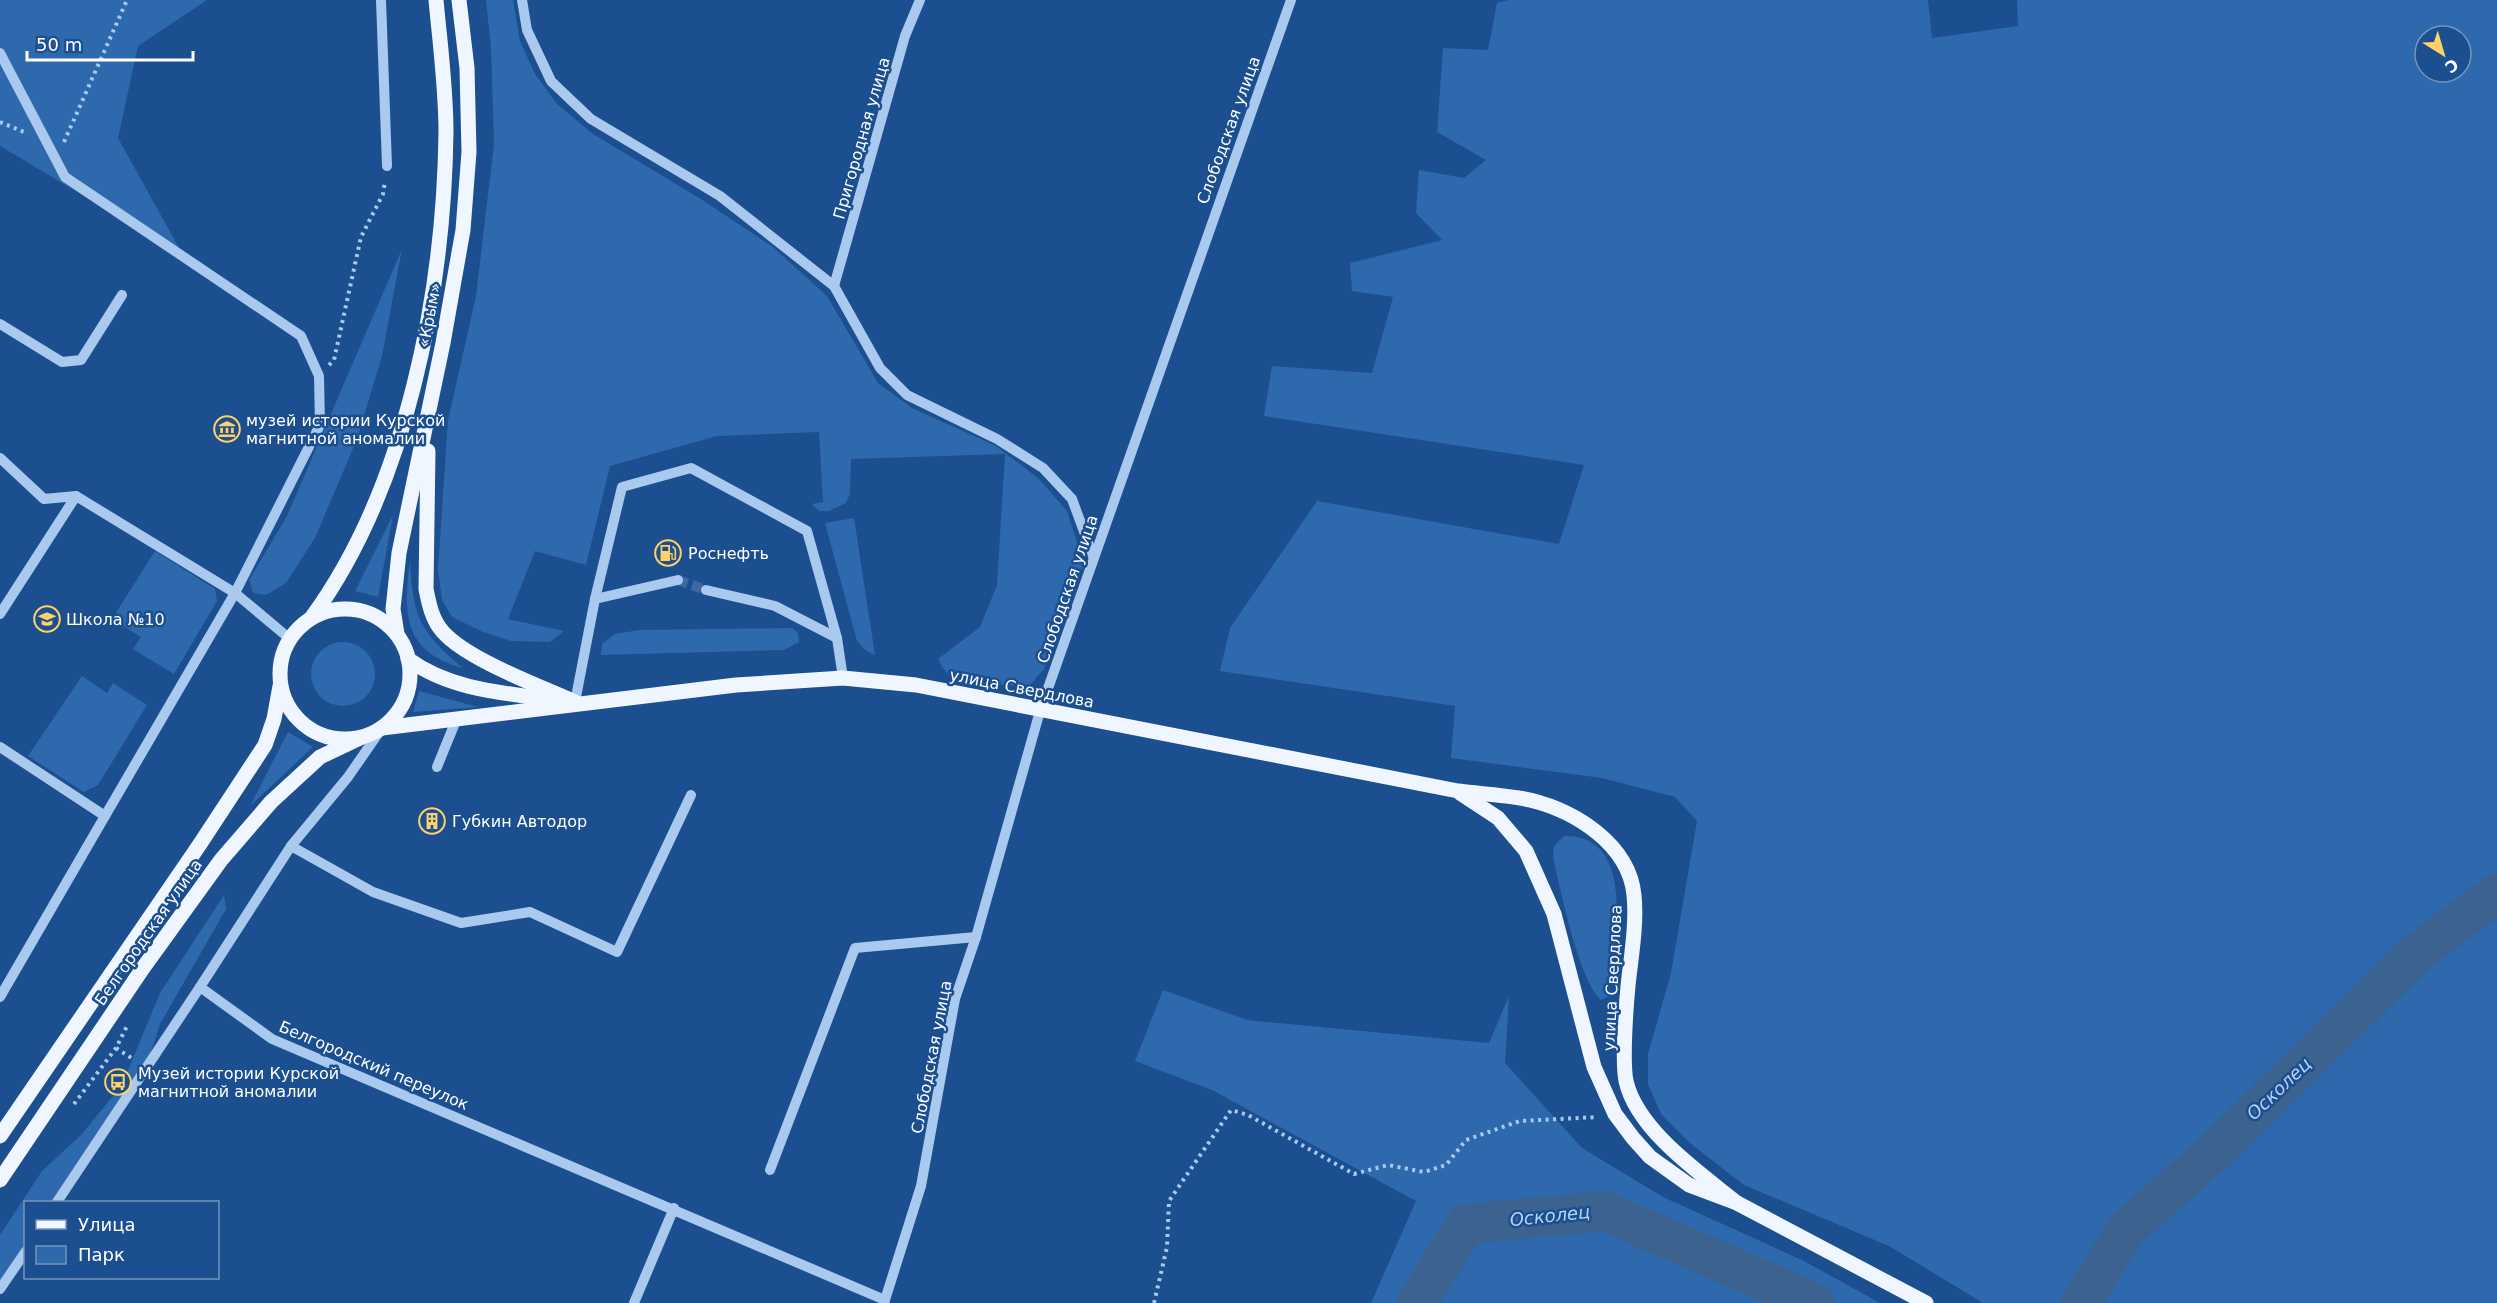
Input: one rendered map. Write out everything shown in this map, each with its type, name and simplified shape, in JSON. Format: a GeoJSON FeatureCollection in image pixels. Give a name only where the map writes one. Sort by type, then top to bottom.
{"type":"FeatureCollection","features":[{"type":"Feature","properties":{"kind":"main road"},"geometry":{"type":"LineString","coordinates":[[280,686],[279,670],[290,639],[312,617],[349,563],[373,510],[396,447],[423,338],[434,277],[446,131],[436,0]]}},
{"type":"Feature","properties":{"kind":"main road","name":"«Крым»"},"geometry":{"type":"LineString","coordinates":[[280,686],[296,717],[309,729],[325,736],[342,739],[360,738],[382,728],[397,713],[406,697],[410,680],[408,659],[397,634],[393,609],[394,585],[463,230],[469,152],[467,68],[459,0]]}},
{"type":"Feature","properties":{"kind":"main road"},"geometry":{"type":"LineString","coordinates":[[430,400],[425,552],[426,589],[431,612],[443,632],[463,649],[575,702]]}},
{"type":"Feature","properties":{"kind":"main road","name":"«Крым»"},"geometry":{"type":"LineString","coordinates":[[312,617],[329,611],[347,609],[364,612],[380,619],[397,634]]}},
{"type":"Feature","properties":{"kind":"main road"},"geometry":{"type":"LineString","coordinates":[[408,659],[438,677],[474,688],[575,702]]}},
{"type":"Feature","properties":{"kind":"main road","name":"улица Свердлова"},"geometry":{"type":"LineString","coordinates":[[575,702],[736,685],[843,678],[916,685],[1458,791],[1530,800],[1564,813],[1599,833],[1623,861],[1634,894],[1626,1005],[1626,1081],[1642,1115],[1674,1151],[1737,1203]]}},
{"type":"Feature","properties":{"kind":"main road","name":"Белгородская улица"},"geometry":{"type":"LineString","coordinates":[[0,1136],[201,844],[260,753],[274,719],[280,686]]}},
{"type":"Feature","properties":{"kind":"main road"},"geometry":{"type":"LineString","coordinates":[[382,728],[575,702]]}},
{"type":"Feature","properties":{"kind":"main road","name":"Белгородская улица"},"geometry":{"type":"LineString","coordinates":[[0,1180],[143,968],[221,860],[271,802],[320,758],[360,738]]}},
{"type":"Feature","properties":{"kind":"main road","name":"улица Свердлова"},"geometry":{"type":"LineString","coordinates":[[1458,791],[1498,818],[1526,851],[1554,914],[1594,1067],[1615,1113],[1644,1150],[1689,1185],[1737,1203],[1926,1303]]}},
{"type":"Feature","properties":{"kind":"street"},"geometry":{"type":"LineString","coordinates":[[381,0],[387,166]]}},
{"type":"Feature","properties":{"kind":"street"},"geometry":{"type":"LineString","coordinates":[[522,0],[527,30],[551,81],[591,119],[720,196],[834,286],[880,368],[907,395],[997,439],[1043,468],[1072,499],[1094,556]]}},
{"type":"Feature","properties":{"kind":"street","name":"Пригородная улица"},"geometry":{"type":"LineString","coordinates":[[834,286],[905,36],[920,0]]}},
{"type":"Feature","properties":{"kind":"street","name":"Слободская улица"},"geometry":{"type":"LineString","coordinates":[[885,1302],[921,1186],[955,999],[976,937],[1040,711],[1291,0]]}},
{"type":"Feature","properties":{"kind":"street"},"geometry":{"type":"LineString","coordinates":[[0,53],[65,177],[301,336],[319,376],[320,425],[235,594],[0,997]]}},
{"type":"Feature","properties":{"kind":"street"},"geometry":{"type":"LineString","coordinates":[[0,324],[62,362],[81,360],[122,295]]}},
{"type":"Feature","properties":{"kind":"street"},"geometry":{"type":"LineString","coordinates":[[0,458],[44,499],[76,496],[235,594],[290,639]]}},
{"type":"Feature","properties":{"kind":"street"},"geometry":{"type":"LineString","coordinates":[[575,702],[595,599],[622,487],[691,468],[807,531],[837,638],[843,678]]}},
{"type":"Feature","properties":{"kind":"street"},"geometry":{"type":"LineString","coordinates":[[0,614],[76,496]]}},
{"type":"Feature","properties":{"kind":"street"},"geometry":{"type":"LineString","coordinates":[[595,599],[678,580]]}},
{"type":"Feature","properties":{"kind":"street"},"geometry":{"type":"LineString","coordinates":[[706,591],[775,606],[837,638]]}},
{"type":"Feature","properties":{"kind":"street"},"geometry":{"type":"LineString","coordinates":[[437,767],[457,718]]}},
{"type":"Feature","properties":{"kind":"street"},"geometry":{"type":"LineString","coordinates":[[58,1201],[291,846],[348,777],[382,728]]}},
{"type":"Feature","properties":{"kind":"street"},"geometry":{"type":"LineString","coordinates":[[0,747],[105,816]]}},
{"type":"Feature","properties":{"kind":"street"},"geometry":{"type":"LineString","coordinates":[[291,846],[374,892],[461,923],[530,912],[617,952],[691,795]]}},
{"type":"Feature","properties":{"kind":"street"},"geometry":{"type":"LineString","coordinates":[[770,1170],[855,948],[976,937]]}},
{"type":"Feature","properties":{"kind":"street","name":"Белгородский переулок"},"geometry":{"type":"LineString","coordinates":[[200,987],[272,1039],[674,1208],[885,1302]]}},
{"type":"Feature","properties":{"kind":"street"},"geometry":{"type":"LineString","coordinates":[[634,1303],[674,1208]]}},
{"type":"Feature","properties":{"kind":"street"},"geometry":{"type":"LineString","coordinates":[[0,1289],[24,1254]]}},
{"type":"Feature","properties":{"kind":"path"},"geometry":{"type":"LineString","coordinates":[[62,145],[127,0]]}},
{"type":"Feature","properties":{"kind":"path"},"geometry":{"type":"LineString","coordinates":[[319,376],[334,360],[361,237],[383,194],[387,166]]}},
{"type":"Feature","properties":{"kind":"path"},"geometry":{"type":"LineString","coordinates":[[116,1048],[139,1063]]}},
{"type":"Feature","properties":{"kind":"path"},"geometry":{"type":"LineString","coordinates":[[1154,1303],[1167,1247],[1169,1201],[1231,1110],[1248,1115],[1354,1174],[1388,1165],[1424,1172],[1446,1165],[1466,1140],[1520,1121],[1590,1119],[1615,1113]]}},
{"type":"Feature","properties":{"kind":"green space"},"geometry":{"type":"Polygon","coordinates":[[[0,0],[207,0],[138,46],[118,138],[183,255],[0,146],[0,0]]]}},
{"type":"Feature","properties":{"kind":"green space"},"geometry":{"type":"Polygon","coordinates":[[[486,0],[513,0],[520,41],[535,74],[557,104],[593,134],[701,199],[773,247],[827,296],[878,383],[912,408],[996,446],[1039,479],[1067,511],[1084,564],[1044,669],[1030,685],[1002,685],[954,676],[942,667],[938,659],[980,627],[997,585],[1005,454],[851,459],[850,494],[846,503],[829,511],[819,511],[812,504],[823,502],[819,432],[717,436],[610,466],[586,565],[535,551],[508,619],[564,631],[550,642],[511,641],[483,632],[452,617],[442,600],[438,569],[448,420],[476,296],[494,144],[491,48],[486,0]]]}},
{"type":"Feature","properties":{"kind":"green space"},"geometry":{"type":"Polygon","coordinates":[[[1508,0],[1928,0],[1932,38],[2018,26],[2017,0],[2497,0],[2497,1303],[1983,1303],[1889,1246],[1744,1185],[1691,1144],[1661,1114],[1648,1084],[1648,1054],[1671,973],[1697,821],[1675,797],[1602,778],[1451,758],[1455,706],[1220,671],[1230,628],[1317,501],[1559,544],[1584,465],[1264,416],[1272,366],[1372,373],[1393,297],[1352,291],[1350,263],[1442,240],[1416,213],[1419,170],[1464,178],[1486,160],[1437,132],[1443,48],[1488,50],[1497,3],[1508,0]]]}},
{"type":"Feature","properties":{"kind":"green space"},"geometry":{"type":"Polygon","coordinates":[[[402,249],[382,356],[357,439],[315,538],[286,583],[266,595],[253,593],[249,580],[287,516],[402,249]]]}},
{"type":"Feature","properties":{"kind":"green space"},"geometry":{"type":"Polygon","coordinates":[[[393,515],[378,597],[355,591],[393,515]]]}},
{"type":"Feature","properties":{"kind":"green space"},"geometry":{"type":"Polygon","coordinates":[[[854,518],[875,655],[865,650],[857,641],[825,523],[854,518]]]}},
{"type":"Feature","properties":{"kind":"green space"},"geometry":{"type":"Polygon","coordinates":[[[155,551],[215,589],[217,601],[174,674],[133,649],[141,637],[112,619],[155,551]]]}},
{"type":"Feature","properties":{"kind":"green space"},"geometry":{"type":"Polygon","coordinates":[[[410,560],[413,596],[421,622],[437,644],[463,668],[443,661],[428,652],[418,641],[411,628],[407,597],[410,560]]]}},
{"type":"Feature","properties":{"kind":"green space"},"geometry":{"type":"Polygon","coordinates":[[[792,628],[798,633],[799,642],[784,650],[601,655],[602,644],[615,634],[640,630],[792,628]]]}},
{"type":"Feature","properties":{"kind":"green space"},"geometry":{"type":"Polygon","coordinates":[[[337,642],[349,642],[366,651],[373,662],[375,674],[373,686],[366,697],[349,706],[337,706],[325,701],[316,692],[311,680],[311,668],[316,656],[325,647],[337,642]]]}},
{"type":"Feature","properties":{"kind":"green space"},"geometry":{"type":"Polygon","coordinates":[[[82,676],[107,693],[113,683],[147,705],[98,785],[84,792],[28,756],[82,676]]]}},
{"type":"Feature","properties":{"kind":"green space"},"geometry":{"type":"Polygon","coordinates":[[[419,691],[478,707],[413,712],[419,691]]]}},
{"type":"Feature","properties":{"kind":"green space"},"geometry":{"type":"Polygon","coordinates":[[[288,732],[313,747],[250,806],[288,732]]]}},
{"type":"Feature","properties":{"kind":"green space"},"geometry":{"type":"Polygon","coordinates":[[[1564,836],[1588,840],[1604,854],[1613,874],[1617,925],[1609,996],[1601,1000],[1585,974],[1565,911],[1553,857],[1554,846],[1564,836]]]}},
{"type":"Feature","properties":{"kind":"green space"},"geometry":{"type":"Polygon","coordinates":[[[224,895],[226,909],[160,1024],[142,1080],[62,1201],[24,1201],[24,1257],[0,1294],[0,1235],[42,1171],[81,1135],[122,1085],[160,993],[224,895]]]}},
{"type":"Feature","properties":{"kind":"green space"},"geometry":{"type":"Polygon","coordinates":[[[1163,990],[1247,1020],[1489,1043],[1509,996],[1505,1063],[1582,1148],[1663,1197],[1804,1261],[1880,1303],[1834,1303],[1605,1201],[1460,1215],[1431,1303],[1371,1303],[1416,1201],[1212,1090],[1135,1061],[1163,990]]]}},
{"type":"Feature","properties":{"kind":"green space"},"geometry":{"type":"Polygon","coordinates":[[[1602,1223],[1787,1303],[1437,1303],[1470,1231],[1602,1223]]]}},
{"type":"Feature","properties":{"kind":"waterway","name":"Осколец"},"geometry":{"type":"LineString","coordinates":[[2081,1303],[2126,1230],[2212,1154],[2417,953],[2497,893]]}},
{"type":"Feature","properties":{"kind":"waterway","name":"Осколец"},"geometry":{"type":"LineString","coordinates":[[1417,1303],[1466,1224],[1604,1211],[1815,1303]]}},
{"type":"Feature","properties":{"kind":"tunnel"},"geometry":{"type":"LineString","coordinates":[[678,580],[706,590]]}},
{"type":"Feature","properties":{"kind":"place","name":"музей истории Курской магнитной аномалии"},"geometry":{"type":"Point","coordinates":[227,429]}},
{"type":"Feature","properties":{"kind":"place","name":"Роснефть"},"geometry":{"type":"Point","coordinates":[668,553]}},
{"type":"Feature","properties":{"kind":"place","name":"Школа №10"},"geometry":{"type":"Point","coordinates":[47,619]}},
{"type":"Feature","properties":{"kind":"place","name":"Губкин Автодор"},"geometry":{"type":"Point","coordinates":[432,821]}},
{"type":"Feature","properties":{"kind":"place","name":"Музей истории Курской магнитной аномалии"},"geometry":{"type":"Point","coordinates":[118,1082]}}]}
